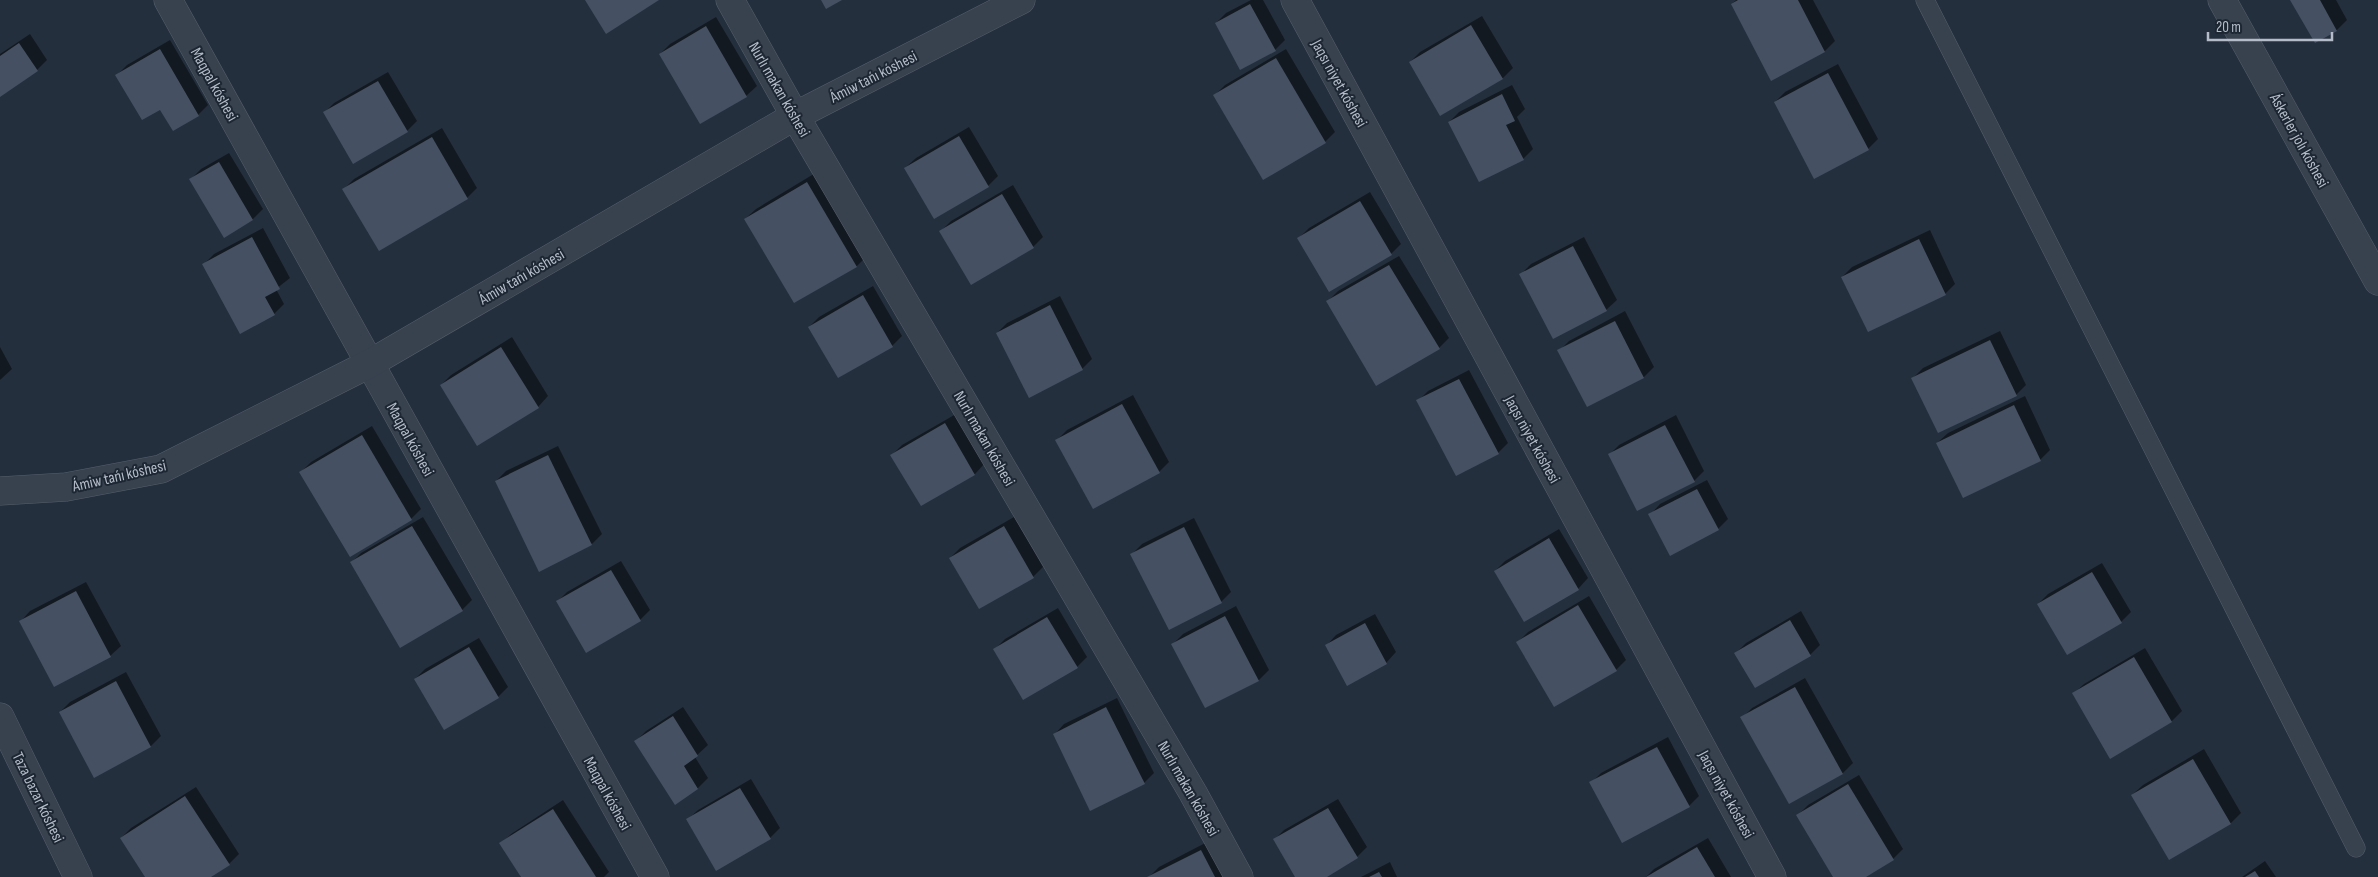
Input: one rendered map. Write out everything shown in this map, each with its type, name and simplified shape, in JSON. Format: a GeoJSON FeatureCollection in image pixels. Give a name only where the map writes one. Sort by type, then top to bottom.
{"type":"FeatureCollection","features":[{"type":"Feature","properties":{"kind":"street","name":"Maqpal kóshesi"},"geometry":{"type":"LineString","coordinates":[[168,0],[655,877]]}},
{"type":"Feature","properties":{"kind":"street","name":"Nurlı makan kóshesi"},"geometry":{"type":"LineString","coordinates":[[730,0],[795,116],[1188,784],[1239,877]]}},
{"type":"Feature","properties":{"kind":"street","name":"Ámiw tańı kóshesi"},"geometry":{"type":"LineString","coordinates":[[0,491],[66,487],[161,469],[369,364],[795,116],[1021,0]]}},
{"type":"Feature","properties":{"kind":"street","name":"Jaqsı niyet kóshesi"},"geometry":{"type":"LineString","coordinates":[[1295,0],[1772,877]]}},
{"type":"Feature","properties":{"kind":"street","name":"Áskerler jolı kóshesi"},"geometry":{"type":"LineString","coordinates":[[2222,0],[2378,280]]}},
{"type":"Feature","properties":{"kind":"street","name":"Taza bazar kóshesi"},"geometry":{"type":"LineString","coordinates":[[0,717],[78,877]]}},
{"type":"Feature","properties":{"kind":"lane"},"geometry":{"type":"LineString","coordinates":[[1925,0],[2356,848]]}},
{"type":"Feature","properties":{"kind":"building"},"geometry":{"type":"Polygon","coordinates":[[[585,0],[659,0],[606,34],[585,0]]]}},
{"type":"Feature","properties":{"kind":"building"},"geometry":{"type":"Polygon","coordinates":[[[821,0],[842,0],[826,9],[821,0]]]}},
{"type":"Feature","properties":{"kind":"building"},"geometry":{"type":"Polygon","coordinates":[[[1738,0],[1798,0],[1825,52],[1771,81],[1731,4],[1738,0]]]}},
{"type":"Feature","properties":{"kind":"building"},"geometry":{"type":"Polygon","coordinates":[[[2290,0],[2320,0],[2337,31],[2315,43],[2290,0]]]}},
{"type":"Feature","properties":{"kind":"building"},"geometry":{"type":"Polygon","coordinates":[[[1250,4],[1276,51],[1240,70],[1215,23],[1250,4]]]}},
{"type":"Feature","properties":{"kind":"building"},"geometry":{"type":"Polygon","coordinates":[[[1471,25],[1503,79],[1440,116],[1409,62],[1471,25]]]}},
{"type":"Feature","properties":{"kind":"building"},"geometry":{"type":"Polygon","coordinates":[[[706,26],[747,97],[700,124],[659,54],[706,26]]]}},
{"type":"Feature","properties":{"kind":"building"},"geometry":{"type":"Polygon","coordinates":[[[19,43],[38,71],[0,97],[0,56],[19,43]]]}},
{"type":"Feature","properties":{"kind":"building"},"geometry":{"type":"Polygon","coordinates":[[[160,49],[199,116],[173,131],[160,110],[142,120],[115,75],[160,49]]]}},
{"type":"Feature","properties":{"kind":"building"},"geometry":{"type":"Polygon","coordinates":[[[1276,58],[1326,143],[1263,180],[1213,95],[1276,58]]]}},
{"type":"Feature","properties":{"kind":"building"},"geometry":{"type":"Polygon","coordinates":[[[1828,73],[1869,150],[1814,179],[1774,102],[1828,73]]]}},
{"type":"Feature","properties":{"kind":"building"},"geometry":{"type":"Polygon","coordinates":[[[378,81],[408,132],[353,164],[323,112],[378,81]]]}},
{"type":"Feature","properties":{"kind":"building"},"geometry":{"type":"Polygon","coordinates":[[[1502,94],[1515,121],[1506,125],[1524,160],[1479,182],[1448,122],[1502,94]]]}},
{"type":"Feature","properties":{"kind":"building"},"geometry":{"type":"Polygon","coordinates":[[[959,136],[989,187],[934,219],[904,168],[959,136]]]}},
{"type":"Feature","properties":{"kind":"building"},"geometry":{"type":"Polygon","coordinates":[[[432,137],[468,199],[379,251],[342,189],[432,137]]]}},
{"type":"Feature","properties":{"kind":"building"},"geometry":{"type":"Polygon","coordinates":[[[219,162],[253,220],[224,238],[189,179],[219,162]]]}},
{"type":"Feature","properties":{"kind":"building"},"geometry":{"type":"Polygon","coordinates":[[[807,182],[857,267],[794,303],[744,219],[807,182]]]}},
{"type":"Feature","properties":{"kind":"building"},"geometry":{"type":"Polygon","coordinates":[[[1002,194],[1034,248],[971,285],[939,231],[1002,194]]]}},
{"type":"Feature","properties":{"kind":"building"},"geometry":{"type":"Polygon","coordinates":[[[1360,201],[1392,255],[1329,292],[1297,238],[1360,201]]]}},
{"type":"Feature","properties":{"kind":"building"},"geometry":{"type":"Polygon","coordinates":[[[252,237],[280,289],[265,297],[275,315],[240,334],[202,264],[252,237]]]}},
{"type":"Feature","properties":{"kind":"building"},"geometry":{"type":"Polygon","coordinates":[[[1919,239],[1946,295],[1868,332],[1841,277],[1919,239]]]}},
{"type":"Feature","properties":{"kind":"building"},"geometry":{"type":"Polygon","coordinates":[[[1573,246],[1607,311],[1553,339],[1519,274],[1573,246]]]}},
{"type":"Feature","properties":{"kind":"building"},"geometry":{"type":"Polygon","coordinates":[[[1389,265],[1440,349],[1376,386],[1326,301],[1389,265]]]}},
{"type":"Feature","properties":{"kind":"building"},"geometry":{"type":"Polygon","coordinates":[[[863,295],[893,347],[838,378],[808,327],[863,295]]]}},
{"type":"Feature","properties":{"kind":"building"},"geometry":{"type":"Polygon","coordinates":[[[1050,305],[1083,370],[1029,398],[996,333],[1050,305]]]}},
{"type":"Feature","properties":{"kind":"building"},"geometry":{"type":"Polygon","coordinates":[[[1615,321],[1644,378],[1587,407],[1557,350],[1615,321]]]}},
{"type":"Feature","properties":{"kind":"building"},"geometry":{"type":"Polygon","coordinates":[[[1990,340],[2017,396],[1938,433],[1911,378],[1990,340]]]}},
{"type":"Feature","properties":{"kind":"building"},"geometry":{"type":"Polygon","coordinates":[[[501,347],[539,408],[477,446],[440,385],[501,347]]]}},
{"type":"Feature","properties":{"kind":"building"},"geometry":{"type":"Polygon","coordinates":[[[1459,379],[1499,454],[1456,476],[1416,400],[1459,379]]]}},
{"type":"Feature","properties":{"kind":"building"},"geometry":{"type":"Polygon","coordinates":[[[1122,404],[1160,473],[1093,509],[1055,440],[1122,404]]]}},
{"type":"Feature","properties":{"kind":"building"},"geometry":{"type":"Polygon","coordinates":[[[2014,405],[2041,461],[1963,498],[1936,443],[2014,405]]]}},
{"type":"Feature","properties":{"kind":"building"},"geometry":{"type":"Polygon","coordinates":[[[945,423],[975,475],[921,506],[890,455],[945,423]]]}},
{"type":"Feature","properties":{"kind":"building"},"geometry":{"type":"Polygon","coordinates":[[[1665,425],[1695,482],[1637,511],[1608,454],[1665,425]]]}},
{"type":"Feature","properties":{"kind":"building"},"geometry":{"type":"Polygon","coordinates":[[[362,435],[412,520],[350,557],[299,472],[362,435]]]}},
{"type":"Feature","properties":{"kind":"building"},"geometry":{"type":"Polygon","coordinates":[[[548,455],[592,545],[539,572],[495,481],[548,455]]]}},
{"type":"Feature","properties":{"kind":"building"},"geometry":{"type":"Polygon","coordinates":[[[1697,489],[1719,530],[1670,556],[1648,514],[1697,489]]]}},
{"type":"Feature","properties":{"kind":"building"},"geometry":{"type":"Polygon","coordinates":[[[412,526],[463,611],[400,648],[350,562],[412,526]]]}},
{"type":"Feature","properties":{"kind":"building"},"geometry":{"type":"Polygon","coordinates":[[[1004,526],[1034,578],[979,609],[949,558],[1004,526]]]}},
{"type":"Feature","properties":{"kind":"building"},"geometry":{"type":"Polygon","coordinates":[[[1184,527],[1222,603],[1169,630],[1130,554],[1184,527]]]}},
{"type":"Feature","properties":{"kind":"building"},"geometry":{"type":"Polygon","coordinates":[[[1549,538],[1579,590],[1524,622],[1494,571],[1549,538]]]}},
{"type":"Feature","properties":{"kind":"building"},"geometry":{"type":"Polygon","coordinates":[[[611,570],[641,621],[586,653],[556,601],[611,570]]]}},
{"type":"Feature","properties":{"kind":"building"},"geometry":{"type":"Polygon","coordinates":[[[2092,572],[2122,623],[2067,655],[2037,604],[2092,572]]]}},
{"type":"Feature","properties":{"kind":"building"},"geometry":{"type":"Polygon","coordinates":[[[76,591],[111,657],[54,687],[19,621],[76,591]]]}},
{"type":"Feature","properties":{"kind":"building"},"geometry":{"type":"Polygon","coordinates":[[[1578,605],[1617,671],[1554,707],[1516,642],[1578,605]]]}},
{"type":"Feature","properties":{"kind":"building"},"geometry":{"type":"Polygon","coordinates":[[[1225,616],[1259,681],[1205,708],[1171,644],[1225,616]]]}},
{"type":"Feature","properties":{"kind":"building"},"geometry":{"type":"Polygon","coordinates":[[[1047,617],[1078,668],[1023,700],[993,649],[1047,617]]]}},
{"type":"Feature","properties":{"kind":"building"},"geometry":{"type":"Polygon","coordinates":[[[1790,620],[1811,656],[1755,688],[1734,653],[1790,620]]]}},
{"type":"Feature","properties":{"kind":"building"},"geometry":{"type":"Polygon","coordinates":[[[1365,623],[1387,664],[1347,686],[1325,645],[1365,623]]]}},
{"type":"Feature","properties":{"kind":"building"},"geometry":{"type":"Polygon","coordinates":[[[469,647],[499,698],[444,730],[414,679],[469,647]]]}},
{"type":"Feature","properties":{"kind":"building"},"geometry":{"type":"Polygon","coordinates":[[[2134,657],[2172,722],[2110,759],[2072,693],[2134,657]]]}},
{"type":"Feature","properties":{"kind":"building"},"geometry":{"type":"Polygon","coordinates":[[[116,681],[151,747],[94,778],[59,712],[116,681]]]}},
{"type":"Feature","properties":{"kind":"building"},"geometry":{"type":"Polygon","coordinates":[[[1795,687],[1843,774],[1789,804],[1740,717],[1795,687]]]}},
{"type":"Feature","properties":{"kind":"building"},"geometry":{"type":"Polygon","coordinates":[[[1106,707],[1145,784],[1090,811],[1053,734],[1106,707]]]}},
{"type":"Feature","properties":{"kind":"building"},"geometry":{"type":"Polygon","coordinates":[[[673,716],[698,756],[684,766],[698,789],[675,805],[634,741],[673,716]]]}},
{"type":"Feature","properties":{"kind":"building"},"geometry":{"type":"Polygon","coordinates":[[[1657,747],[1690,807],[1622,843],[1589,782],[1657,747]]]}},
{"type":"Feature","properties":{"kind":"building"},"geometry":{"type":"Polygon","coordinates":[[[2193,759],[2231,824],[2169,860],[2131,795],[2193,759]]]}},
{"type":"Feature","properties":{"kind":"building"},"geometry":{"type":"Polygon","coordinates":[[[1848,784],[1894,860],[1866,877],[1833,877],[1796,815],[1848,784]]]}},
{"type":"Feature","properties":{"kind":"building"},"geometry":{"type":"Polygon","coordinates":[[[740,788],[771,839],[716,871],[686,819],[740,788]]]}},
{"type":"Feature","properties":{"kind":"building"},"geometry":{"type":"Polygon","coordinates":[[[185,796],[230,865],[211,877],[145,877],[120,838],[185,796]]]}},
{"type":"Feature","properties":{"kind":"building"},"geometry":{"type":"Polygon","coordinates":[[[1328,808],[1358,858],[1327,877],[1295,877],[1273,839],[1328,808]]]}},
{"type":"Feature","properties":{"kind":"building"},"geometry":{"type":"Polygon","coordinates":[[[553,809],[596,877],[521,877],[499,843],[553,809]]]}},
{"type":"Feature","properties":{"kind":"building"},"geometry":{"type":"Polygon","coordinates":[[[1697,847],[1715,877],[1646,877],[1697,847]]]}},
{"type":"Feature","properties":{"kind":"building"},"geometry":{"type":"Polygon","coordinates":[[[1201,850],[1215,877],[1147,877],[1201,850]]]}},
{"type":"Feature","properties":{"kind":"building"},"geometry":{"type":"Polygon","coordinates":[[[2255,871],[2259,877],[2245,877],[2255,871]]]}},
{"type":"Feature","properties":{"kind":"building"},"geometry":{"type":"Polygon","coordinates":[[[1379,872],[1382,877],[1369,877],[1379,872]]]}}]}
